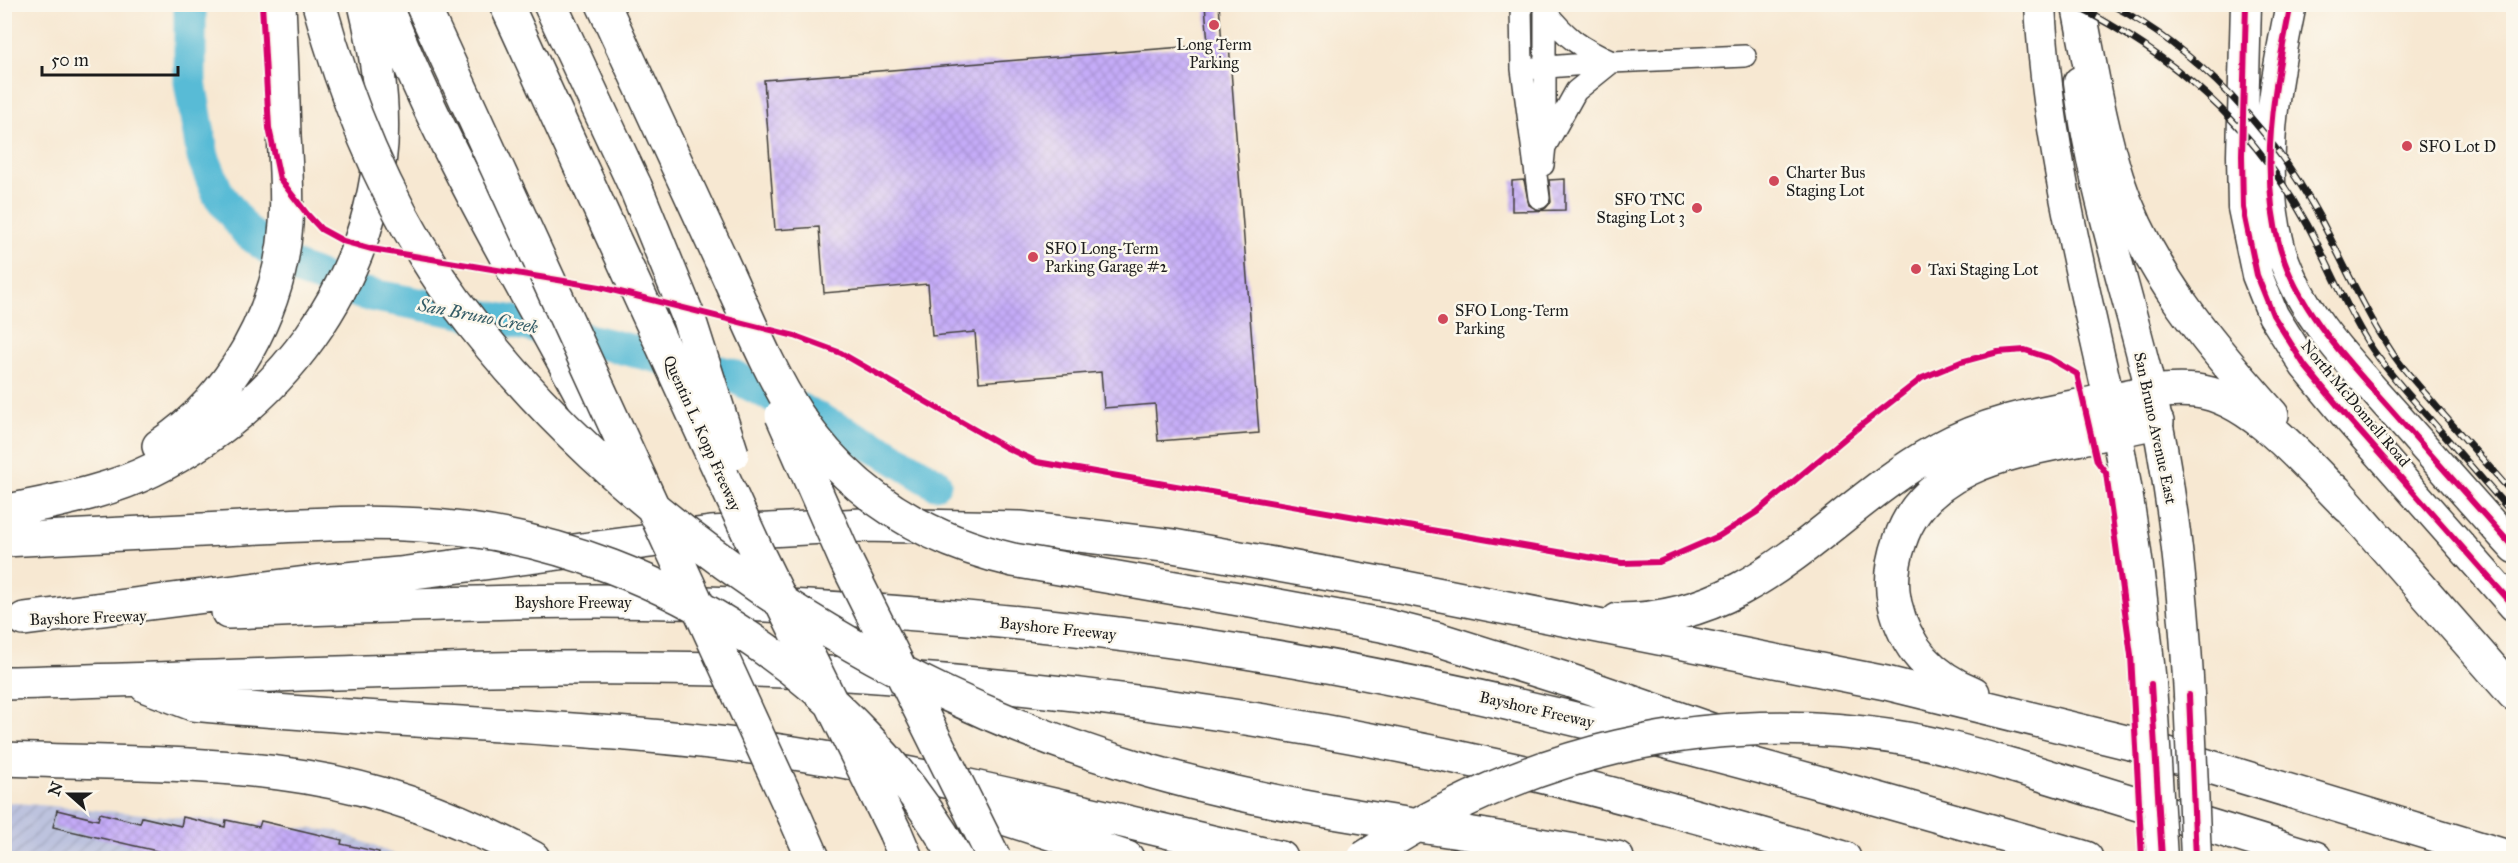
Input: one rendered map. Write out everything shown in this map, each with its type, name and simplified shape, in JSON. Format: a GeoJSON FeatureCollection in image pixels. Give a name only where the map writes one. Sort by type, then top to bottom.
{"type":"FeatureCollection","features":[{"type":"Feature","properties":{"kind":"highway"},"geometry":{"type":"LineString","coordinates":[[44,503],[111,476],[172,437],[199,414],[219,391],[239,364],[256,333],[271,296],[286,225],[279,4]]}},
{"type":"Feature","properties":{"kind":"highway"},"geometry":{"type":"LineString","coordinates":[[319,4],[332,50],[370,150],[395,204],[454,299],[510,366],[571,433],[653,508],[764,590],[886,663],[1000,717],[1071,746],[1133,766],[1252,798],[1313,810],[1617,858]]}},
{"type":"Feature","properties":{"kind":"highway"},"geometry":{"type":"LineString","coordinates":[[4,512],[85,494],[117,484],[151,470],[194,447],[230,422],[265,391],[295,358],[321,323],[357,254],[369,218],[377,182],[381,142],[381,101],[378,66],[366,4]]}},
{"type":"Feature","properties":{"kind":"highway"},"geometry":{"type":"LineString","coordinates":[[385,4],[421,92],[481,214],[574,379],[738,694]]}},
{"type":"Feature","properties":{"kind":"highway"},"geometry":{"type":"LineString","coordinates":[[422,4],[813,858]]}},
{"type":"Feature","properties":{"kind":"highway","name":"Quentin L. Kopp Freeway"},"geometry":{"type":"LineString","coordinates":[[506,4],[758,554],[901,845]]}},
{"type":"Feature","properties":{"kind":"highway"},"geometry":{"type":"LineString","coordinates":[[550,4],[635,186],[688,315],[752,516],[758,554]]}},
{"type":"Feature","properties":{"kind":"highway"},"geometry":{"type":"LineString","coordinates":[[603,4],[721,260],[797,414],[817,442],[840,467],[888,508],[918,526],[979,552],[1013,560],[1382,625],[1496,656],[1688,720],[1900,806]]}},
{"type":"Feature","properties":{"kind":"highway"},"geometry":{"type":"LineString","coordinates":[[2078,4],[2114,168],[2130,213],[2151,256],[2178,301],[2211,345],[2349,507],[2514,694]]}},
{"type":"Feature","properties":{"kind":"highway"},"geometry":{"type":"LineString","coordinates":[[721,260],[820,504],[994,858]]}},
{"type":"Feature","properties":{"kind":"highway"},"geometry":{"type":"LineString","coordinates":[[2349,507],[2270,429],[2238,405],[2204,392],[2185,390],[2154,407],[2112,416],[1974,465],[1950,478],[1926,498],[1908,523],[1896,550],[1893,591],[1902,626],[1913,647],[1929,667],[1947,680],[1982,696],[2511,858]]}},
{"type":"Feature","properties":{"kind":"highway"},"geometry":{"type":"LineString","coordinates":[[1474,602],[1566,616],[1614,620],[1653,617],[1705,605],[1732,594],[1788,560],[1894,478],[1938,449],[1980,430],[2010,420],[2112,416]]}},
{"type":"Feature","properties":{"kind":"highway"},"geometry":{"type":"LineString","coordinates":[[4,540],[342,523],[405,524],[465,529],[525,540],[556,549],[637,577],[690,603],[741,632],[811,686],[880,754],[918,800],[956,858]]}},
{"type":"Feature","properties":{"kind":"highway"},"geometry":{"type":"LineString","coordinates":[[14,619],[314,582],[411,573],[700,535],[862,525],[1020,528],[1096,536],[1239,557],[1474,602],[1886,683],[2130,743]]}},
{"type":"Feature","properties":{"kind":"highway","name":"Bayshore Freeway"},"geometry":{"type":"LineString","coordinates":[[14,619],[596,601],[793,606],[995,620],[1191,644],[1434,686],[1513,703],[1659,739],[2086,858]]}},
{"type":"Feature","properties":{"kind":"highway"},"geometry":{"type":"LineString","coordinates":[[4,683],[473,668],[618,666],[810,672],[1003,687],[1224,715],[1428,752],[1510,769],[1642,802],[1845,858]]}},
{"type":"Feature","properties":{"kind":"highway"},"geometry":{"type":"LineString","coordinates":[[130,680],[193,704],[522,726],[794,753],[910,774],[1281,858]]}},
{"type":"Feature","properties":{"kind":"highway"},"geometry":{"type":"LineString","coordinates":[[1364,858],[1440,813],[1522,775],[1618,746],[1702,732],[1780,727],[1858,732],[1936,744],[2315,858]]}},
{"type":"Feature","properties":{"kind":"highway"},"geometry":{"type":"LineString","coordinates":[[667,739],[734,750],[874,780],[982,810],[1127,858]]}},
{"type":"Feature","properties":{"kind":"highway"},"geometry":{"type":"LineString","coordinates":[[4,759],[209,767],[307,777],[384,795],[427,810],[474,829],[533,858]]}},
{"type":"Feature","properties":{"kind":"highway"},"geometry":{"type":"LineString","coordinates":[[2283,848],[2323,858]]}},
{"type":"Feature","properties":{"kind":"street"},"geometry":{"type":"LineString","coordinates":[[1521,4],[1522,69],[1539,198],[1545,145],[1545,8]]}},
{"type":"Feature","properties":{"kind":"street"},"geometry":{"type":"LineString","coordinates":[[2040,4],[2044,64],[2058,167],[2112,416],[2135,550],[2151,684],[2162,858]]}},
{"type":"Feature","properties":{"kind":"street","name":"San Bruno Avenue East"},"geometry":{"type":"LineString","coordinates":[[2074,4],[2079,78],[2092,165],[2154,407],[2178,546],[2189,695],[2196,858]]}},
{"type":"Feature","properties":{"kind":"street","name":"North McDonnell Road"},"geometry":{"type":"LineString","coordinates":[[2246,4],[2243,208],[2257,275],[2273,315],[2305,366],[2348,418],[2514,606]]}},
{"type":"Feature","properties":{"kind":"street","name":"North McDonnell Road"},"geometry":{"type":"LineString","coordinates":[[2291,4],[2276,77],[2269,157],[2276,227],[2290,275],[2313,314],[2340,351],[2514,548]]}},
{"type":"Feature","properties":{"kind":"street"},"geometry":{"type":"LineString","coordinates":[[1545,8],[1565,35],[1586,50],[1612,62]]}},
{"type":"Feature","properties":{"kind":"street"},"geometry":{"type":"LineString","coordinates":[[1522,69],[1745,56]]}},
{"type":"Feature","properties":{"kind":"street"},"geometry":{"type":"LineString","coordinates":[[1545,145],[1576,91],[1612,62]]}},
{"type":"Feature","properties":{"kind":"shaded area"},"geometry":{"type":"Polygon","coordinates":[[[5,802],[337,831],[403,858],[5,858],[5,802]]]}},
{"type":"Feature","properties":{"kind":"building","name":"SFO Long-Term Parking Garage #2"},"geometry":{"type":"Polygon","coordinates":[[[1205,4],[1219,4],[1222,44],[1229,44],[1259,433],[1158,441],[1155,404],[1104,408],[1101,372],[979,382],[975,332],[932,336],[928,284],[824,293],[819,227],[775,230],[764,80],[1208,45],[1205,4]]]}},
{"type":"Feature","properties":{"kind":"building"},"geometry":{"type":"Polygon","coordinates":[[[1565,179],[1565,210],[1541,210],[1551,202],[1549,180],[1565,179]]]}},
{"type":"Feature","properties":{"kind":"building"},"geometry":{"type":"Polygon","coordinates":[[[1524,180],[1529,205],[1539,210],[1512,211],[1512,181],[1524,180]]]}},
{"type":"Feature","properties":{"kind":"building"},"geometry":{"type":"Polygon","coordinates":[[[57,810],[98,820],[100,813],[140,823],[142,817],[181,826],[183,817],[225,827],[226,820],[259,827],[261,821],[342,840],[341,844],[379,852],[378,858],[187,858],[53,827],[57,810]]]}},
{"type":"Feature","properties":{"kind":"waterway","name":"San Bruno Creek"},"geometry":{"type":"LineString","coordinates":[[190,4],[190,82],[203,157],[218,194],[247,232],[294,267],[360,293],[514,322],[729,374],[886,453],[935,483]]}},
{"type":"Feature","properties":{"kind":"railway"},"geometry":{"type":"LineString","coordinates":[[2072,4],[2109,24],[2177,70],[2235,124],[2285,188],[2307,224],[2351,312],[2374,351],[2405,391],[2514,515]]}},
{"type":"Feature","properties":{"kind":"railway"},"geometry":{"type":"LineString","coordinates":[[2110,4],[2143,23],[2174,45],[2203,69],[2256,124],[2280,154],[2301,186],[2320,218],[2363,304],[2393,354],[2514,495]]}},
{"type":"Feature","properties":{"kind":"cycle path"},"geometry":{"type":"LineString","coordinates":[[262,4],[269,128],[280,179],[321,229],[343,241],[372,249],[600,287],[795,336],[841,353],[1005,447],[1037,462],[1622,563],[1659,562],[1719,536],[1757,512],[1855,430],[1922,378],[1961,362],[1998,352],[2025,350],[2049,358],[2077,374],[2097,461],[2106,473],[2131,655],[2142,858]]}},
{"type":"Feature","properties":{"kind":"cycle path"},"geometry":{"type":"LineString","coordinates":[[2246,4],[2243,208],[2257,275],[2273,315],[2305,366],[2348,418],[2514,606]]}},
{"type":"Feature","properties":{"kind":"cycle path"},"geometry":{"type":"LineString","coordinates":[[2291,4],[2279,65],[2271,126],[2270,157],[2270,187],[2274,218],[2280,248],[2289,273],[2315,319],[2331,341],[2514,548]]}},
{"type":"Feature","properties":{"kind":"cycle path"},"geometry":{"type":"LineString","coordinates":[[2151,684],[2162,858]]}},
{"type":"Feature","properties":{"kind":"cycle path"},"geometry":{"type":"LineString","coordinates":[[2189,695],[2196,858]]}},
{"type":"Feature","properties":{"kind":"place","name":"Long Term Parking"},"geometry":{"type":"Point","coordinates":[1214,25]}},
{"type":"Feature","properties":{"kind":"place","name":"SFO Lot D"},"geometry":{"type":"Point","coordinates":[2407,146]}},
{"type":"Feature","properties":{"kind":"place","name":"Charter Bus Staging Lot"},"geometry":{"type":"Point","coordinates":[1774,181]}},
{"type":"Feature","properties":{"kind":"place","name":"SFO TNC Staging Lot 3"},"geometry":{"type":"Point","coordinates":[1697,208]}},
{"type":"Feature","properties":{"kind":"place","name":"SFO Long-Term Parking Garage #2"},"geometry":{"type":"Point","coordinates":[1033,257]}},
{"type":"Feature","properties":{"kind":"place","name":"Taxi Staging Lot"},"geometry":{"type":"Point","coordinates":[1916,269]}},
{"type":"Feature","properties":{"kind":"place","name":"SFO Long-Term Parking"},"geometry":{"type":"Point","coordinates":[1443,319]}}]}
